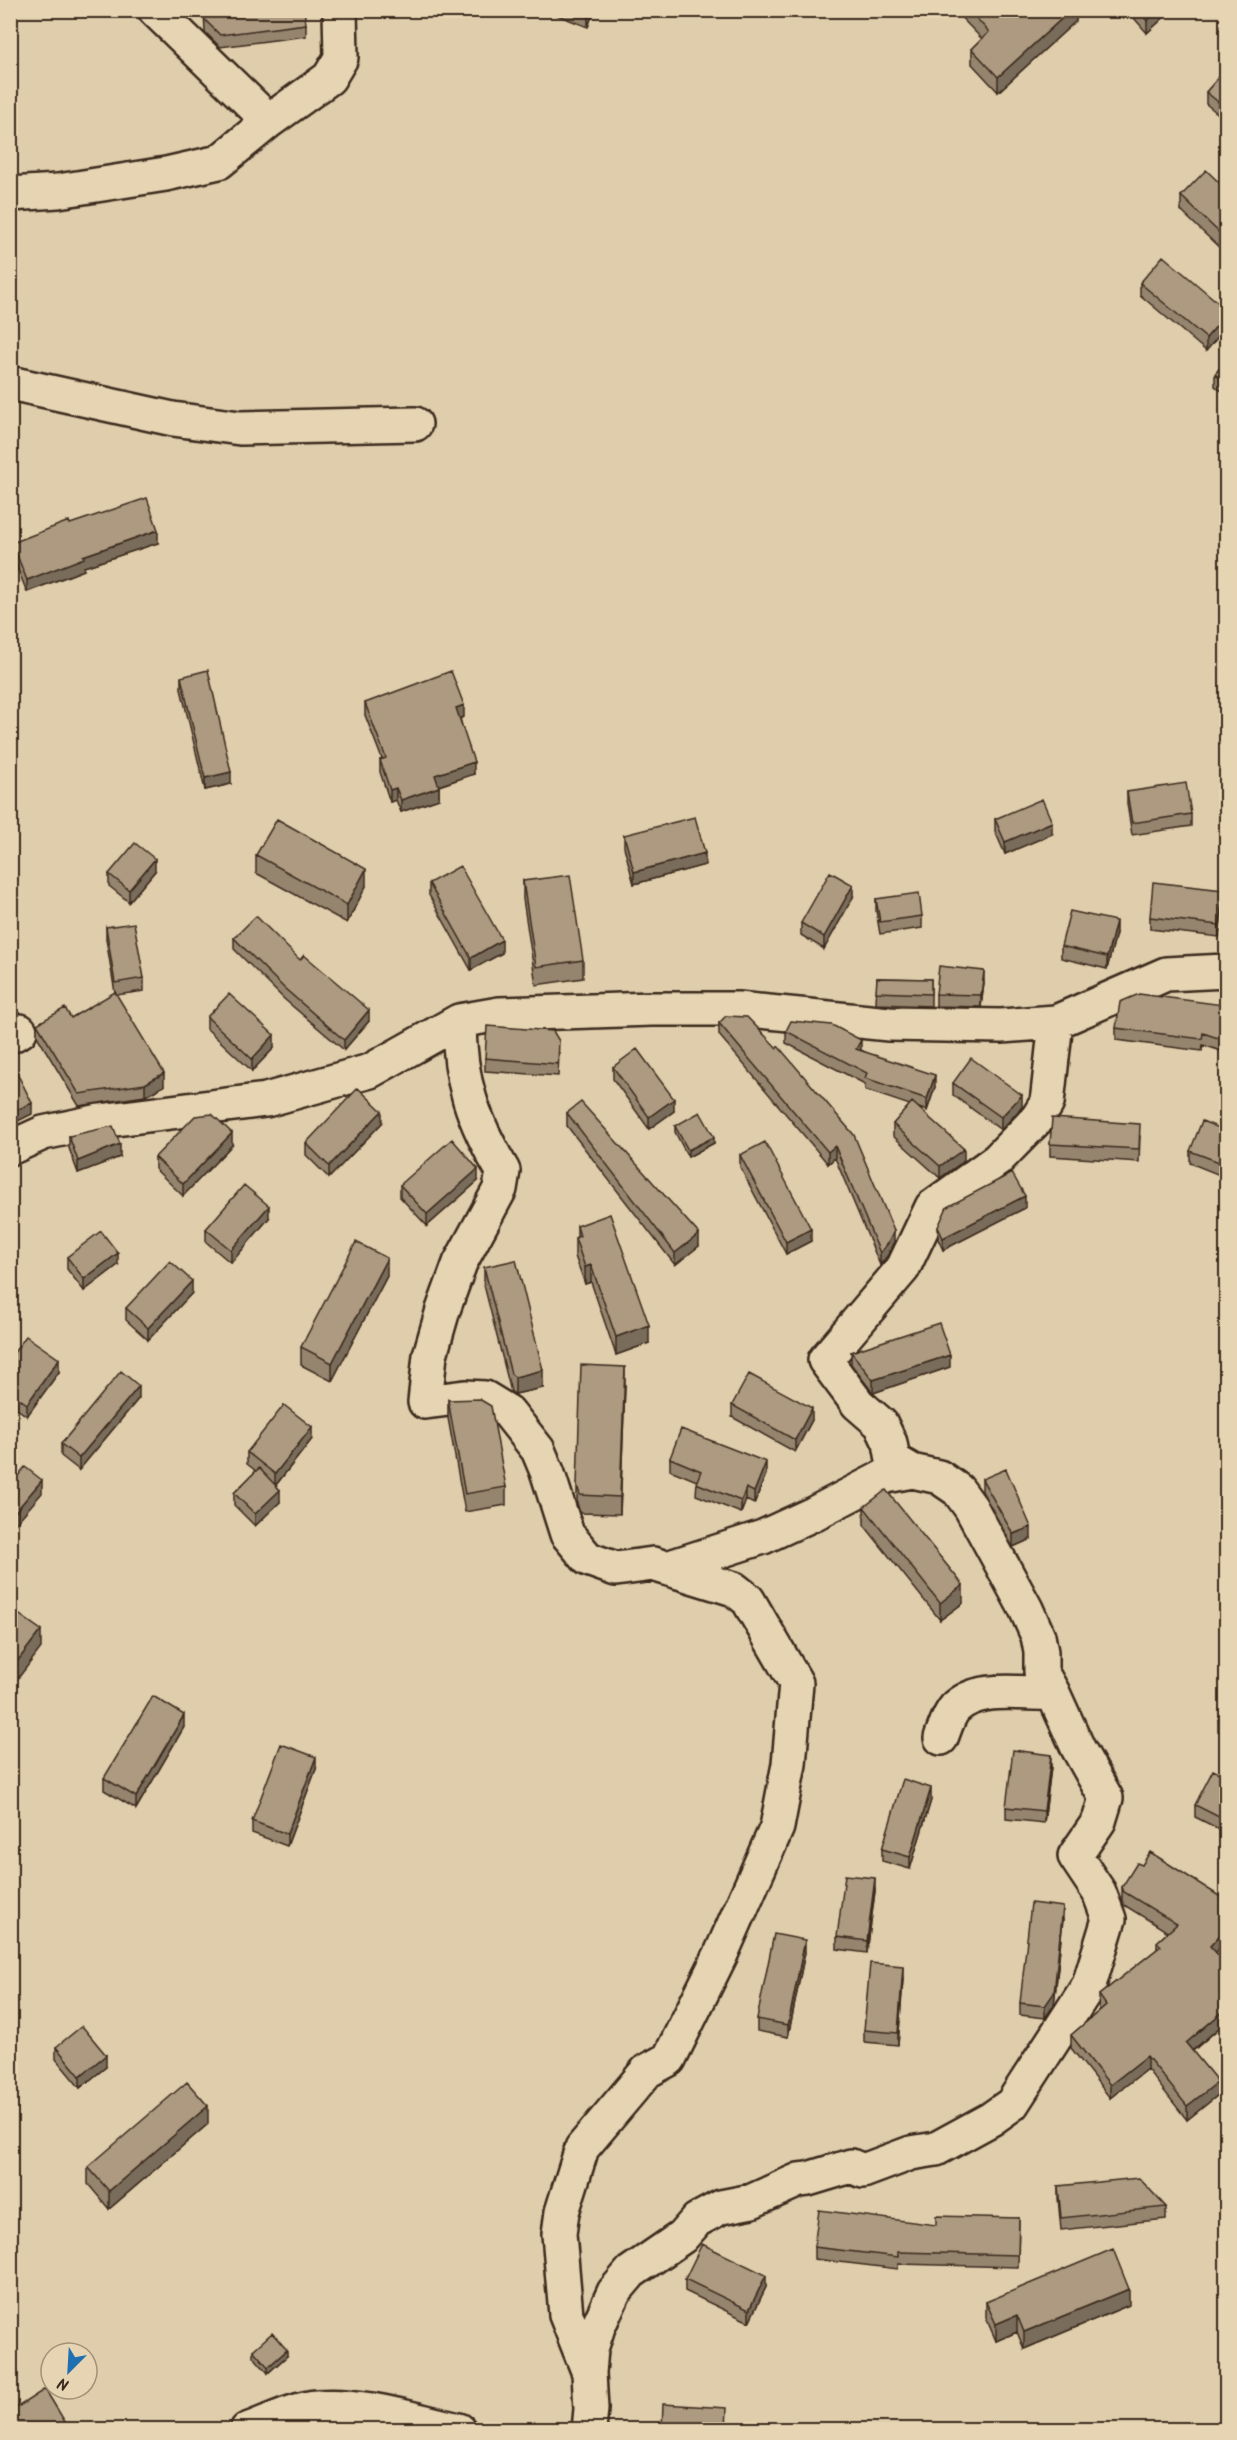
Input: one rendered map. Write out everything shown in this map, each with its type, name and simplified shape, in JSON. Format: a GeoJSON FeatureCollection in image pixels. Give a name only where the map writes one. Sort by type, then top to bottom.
{"type":"FeatureCollection","features":[{"type":"Feature","properties":{"kind":"street"},"geometry":{"type":"LineString","coordinates":[[155,10],[269,121]]}},
{"type":"Feature","properties":{"kind":"street"},"geometry":{"type":"LineString","coordinates":[[10,194],[58,191],[166,174],[219,162],[269,121],[329,78],[341,58],[340,10]]}},
{"type":"Feature","properties":{"kind":"street"},"geometry":{"type":"LineString","coordinates":[[10,383],[173,419],[240,428],[415,424]]}},
{"type":"Feature","properties":{"kind":"street"},"geometry":{"type":"LineString","coordinates":[[10,1148],[43,1133],[100,1121],[266,1100],[370,1071],[459,1021],[499,1014],[738,1009],[889,1024],[1001,1026],[1056,1022],[1166,974],[1227,971]]}},
{"type":"Feature","properties":{"kind":"street"},"geometry":{"type":"LineString","coordinates":[[459,1021],[459,1051],[466,1090],[482,1137],[503,1171],[500,1189],[460,1263],[443,1310],[430,1354],[425,1402],[465,1397],[484,1398],[508,1412],[538,1450],[567,1534],[588,1560],[616,1569],[653,1564],[734,1589],[748,1600],[796,1683],[789,1764],[777,1827],[721,1954],[669,2060],[647,2071],[582,2148],[562,2212],[560,2234],[566,2315],[589,2373]]}},
{"type":"Feature","properties":{"kind":"street"},"geometry":{"type":"LineString","coordinates":[[589,2430],[591,2349],[614,2292],[631,2272],[682,2237],[697,2220],[721,2206],[752,2201],[799,2180],[850,2166],[863,2171],[911,2153],[936,2150],[991,2119],[1012,2104],[1089,1985],[1109,1919],[1099,1892],[1075,1856],[1099,1821],[1106,1798],[1078,1748],[1041,1672],[1038,1636],[1026,1609],[971,1508],[958,1490],[939,1477],[912,1471],[893,1460],[890,1443],[881,1424],[858,1404],[825,1360],[903,1268],[932,1207],[997,1160],[1037,1119],[1047,1103],[1056,1022]]}},
{"type":"Feature","properties":{"kind":"street"},"geometry":{"type":"LineString","coordinates":[[667,1568],[763,1537],[886,1476],[912,1471]]}},
{"type":"Feature","properties":{"kind":"street"},"geometry":{"type":"LineString","coordinates":[[941,1738],[947,1721],[956,1708],[969,1698],[990,1693],[1053,1693]]}},
{"type":"Feature","properties":{"kind":"street"},"geometry":{"type":"LineString","coordinates":[[246,2430],[315,2407],[341,2407],[389,2413],[459,2430]]}},
{"type":"Feature","properties":{"kind":"building"},"geometry":{"type":"Polygon","coordinates":[[[204,10],[304,10],[306,24],[220,35],[205,20],[204,10]]]}},
{"type":"Feature","properties":{"kind":"building"},"geometry":{"type":"Polygon","coordinates":[[[573,10],[590,10],[588,16],[573,10]]]}},
{"type":"Feature","properties":{"kind":"building"},"geometry":{"type":"Polygon","coordinates":[[[969,10],[1008,10],[1011,13],[1014,10],[1071,10],[998,77],[972,49],[989,32],[969,10]]]}},
{"type":"Feature","properties":{"kind":"building"},"geometry":{"type":"Polygon","coordinates":[[[1138,10],[1159,10],[1147,21],[1138,10]]]}},
{"type":"Feature","properties":{"kind":"building"},"geometry":{"type":"Polygon","coordinates":[[[1227,68],[1227,109],[1206,92],[1227,68]]]}},
{"type":"Feature","properties":{"kind":"building"},"geometry":{"type":"Polygon","coordinates":[[[1206,170],[1227,190],[1227,240],[1181,196],[1206,170]]]}},
{"type":"Feature","properties":{"kind":"building"},"geometry":{"type":"Polygon","coordinates":[[[1163,256],[1227,310],[1227,314],[1206,338],[1140,283],[1163,256]]]}},
{"type":"Feature","properties":{"kind":"building"},"geometry":{"type":"Polygon","coordinates":[[[1227,359],[1227,383],[1215,374],[1227,359]]]}},
{"type":"Feature","properties":{"kind":"building"},"geometry":{"type":"Polygon","coordinates":[[[147,498],[158,530],[83,556],[84,558],[27,580],[12,543],[69,521],[70,524],[147,498]]]}},
{"type":"Feature","properties":{"kind":"building"},"geometry":{"type":"Polygon","coordinates":[[[208,670],[231,772],[205,778],[181,677],[208,670]]]}},
{"type":"Feature","properties":{"kind":"building"},"geometry":{"type":"Polygon","coordinates":[[[451,671],[464,705],[456,708],[474,762],[435,775],[439,787],[401,800],[396,788],[390,790],[380,760],[386,758],[365,703],[451,671]]]}},
{"type":"Feature","properties":{"kind":"building"},"geometry":{"type":"Polygon","coordinates":[[[1186,783],[1191,814],[1132,823],[1127,792],[1186,783]]]}},
{"type":"Feature","properties":{"kind":"building"},"geometry":{"type":"Polygon","coordinates":[[[1042,799],[1052,822],[1005,842],[995,819],[1042,799]]]}},
{"type":"Feature","properties":{"kind":"building"},"geometry":{"type":"Polygon","coordinates":[[[695,817],[705,853],[634,872],[624,835],[695,817]]]}},
{"type":"Feature","properties":{"kind":"building"},"geometry":{"type":"Polygon","coordinates":[[[277,819],[366,869],[347,905],[256,855],[277,819]]]}},
{"type":"Feature","properties":{"kind":"building"},"geometry":{"type":"Polygon","coordinates":[[[135,843],[155,859],[129,890],[109,874],[135,843]]]}},
{"type":"Feature","properties":{"kind":"building"},"geometry":{"type":"Polygon","coordinates":[[[460,866],[502,940],[471,958],[429,883],[460,866]]]}},
{"type":"Feature","properties":{"kind":"building"},"geometry":{"type":"Polygon","coordinates":[[[830,872],[853,885],[824,937],[801,923],[830,872]]]}},
{"type":"Feature","properties":{"kind":"building"},"geometry":{"type":"Polygon","coordinates":[[[570,875],[583,960],[536,967],[523,881],[570,875]]]}},
{"type":"Feature","properties":{"kind":"building"},"geometry":{"type":"Polygon","coordinates":[[[1153,882],[1223,890],[1219,925],[1150,917],[1153,882]]]}},
{"type":"Feature","properties":{"kind":"building"},"geometry":{"type":"Polygon","coordinates":[[[919,893],[922,916],[880,922],[876,899],[919,893]]]}},
{"type":"Feature","properties":{"kind":"building"},"geometry":{"type":"Polygon","coordinates":[[[1070,911],[1116,921],[1107,957],[1061,946],[1070,911]]]}},
{"type":"Feature","properties":{"kind":"building"},"geometry":{"type":"Polygon","coordinates":[[[256,916],[300,960],[304,955],[369,1010],[344,1040],[284,988],[234,938],[256,916]]]}},
{"type":"Feature","properties":{"kind":"building"},"geometry":{"type":"Polygon","coordinates":[[[134,923],[144,978],[115,983],[106,927],[134,923]]]}},
{"type":"Feature","properties":{"kind":"building"},"geometry":{"type":"Polygon","coordinates":[[[939,966],[984,971],[981,995],[936,994],[939,966]]]}},
{"type":"Feature","properties":{"kind":"building"},"geometry":{"type":"Polygon","coordinates":[[[877,978],[931,979],[931,994],[876,992],[877,978]]]}},
{"type":"Feature","properties":{"kind":"building"},"geometry":{"type":"Polygon","coordinates":[[[115,992],[164,1073],[145,1084],[79,1094],[37,1024],[65,1008],[71,1018],[115,992]]]}},
{"type":"Feature","properties":{"kind":"building"},"geometry":{"type":"Polygon","coordinates":[[[229,994],[274,1035],[252,1059],[207,1017],[229,994]]]}},
{"type":"Feature","properties":{"kind":"building"},"geometry":{"type":"Polygon","coordinates":[[[1139,994],[1223,1005],[1224,1002],[1227,1003],[1227,1041],[1203,1033],[1202,1039],[1116,1028],[1120,1002],[1139,994]]]}},
{"type":"Feature","properties":{"kind":"building"},"geometry":{"type":"Polygon","coordinates":[[[726,1016],[747,1017],[777,1048],[778,1046],[854,1135],[894,1231],[880,1253],[835,1146],[828,1152],[719,1023],[726,1016]]]}},
{"type":"Feature","properties":{"kind":"building"},"geometry":{"type":"Polygon","coordinates":[[[791,1021],[832,1025],[861,1040],[856,1049],[935,1075],[927,1099],[865,1078],[867,1073],[786,1031],[791,1021]]]}},
{"type":"Feature","properties":{"kind":"building"},"geometry":{"type":"Polygon","coordinates":[[[487,1026],[553,1031],[559,1041],[558,1064],[485,1058],[487,1026]]]}},
{"type":"Feature","properties":{"kind":"building"},"geometry":{"type":"Polygon","coordinates":[[[637,1049],[674,1099],[649,1117],[613,1067],[637,1049]]]}},
{"type":"Feature","properties":{"kind":"building"},"geometry":{"type":"Polygon","coordinates":[[[971,1058],[1022,1095],[1001,1117],[953,1083],[971,1058]]]}},
{"type":"Feature","properties":{"kind":"building"},"geometry":{"type":"Polygon","coordinates":[[[15,1069],[32,1103],[10,1113],[10,1072],[15,1069]]]}},
{"type":"Feature","properties":{"kind":"building"},"geometry":{"type":"Polygon","coordinates":[[[358,1088],[382,1111],[329,1166],[306,1143],[358,1088]]]}},
{"type":"Feature","properties":{"kind":"building"},"geometry":{"type":"Polygon","coordinates":[[[581,1102],[699,1234],[675,1253],[567,1113],[581,1102]]]}},
{"type":"Feature","properties":{"kind":"building"},"geometry":{"type":"Polygon","coordinates":[[[912,1102],[964,1149],[940,1166],[893,1124],[912,1102]]]}},
{"type":"Feature","properties":{"kind":"building"},"geometry":{"type":"Polygon","coordinates":[[[700,1112],[714,1137],[688,1150],[675,1126],[700,1112]]]}},
{"type":"Feature","properties":{"kind":"building"},"geometry":{"type":"Polygon","coordinates":[[[212,1114],[232,1133],[183,1184],[155,1157],[195,1116],[212,1114]]]}},
{"type":"Feature","properties":{"kind":"building"},"geometry":{"type":"Polygon","coordinates":[[[1052,1118],[1140,1124],[1139,1149],[1050,1144],[1052,1118]]]}},
{"type":"Feature","properties":{"kind":"building"},"geometry":{"type":"Polygon","coordinates":[[[1202,1121],[1227,1131],[1227,1165],[1190,1151],[1202,1121]]]}},
{"type":"Feature","properties":{"kind":"building"},"geometry":{"type":"Polygon","coordinates":[[[113,1126],[120,1144],[78,1161],[69,1136],[113,1126]]]}},
{"type":"Feature","properties":{"kind":"building"},"geometry":{"type":"Polygon","coordinates":[[[452,1139],[478,1169],[427,1214],[400,1185],[452,1139]]]}},
{"type":"Feature","properties":{"kind":"building"},"geometry":{"type":"Polygon","coordinates":[[[765,1142],[811,1229],[786,1242],[740,1155],[765,1142]]]}},
{"type":"Feature","properties":{"kind":"building"},"geometry":{"type":"Polygon","coordinates":[[[1012,1173],[1025,1196],[943,1238],[938,1227],[947,1207],[1012,1173]]]}},
{"type":"Feature","properties":{"kind":"building"},"geometry":{"type":"Polygon","coordinates":[[[244,1185],[269,1206],[231,1250],[206,1229],[244,1185]]]}},
{"type":"Feature","properties":{"kind":"building"},"geometry":{"type":"Polygon","coordinates":[[[610,1214],[649,1325],[616,1337],[591,1265],[585,1267],[575,1238],[580,1236],[577,1226],[610,1214]]]}},
{"type":"Feature","properties":{"kind":"building"},"geometry":{"type":"Polygon","coordinates":[[[101,1231],[118,1253],[84,1279],[67,1257],[101,1231]]]}},
{"type":"Feature","properties":{"kind":"building"},"geometry":{"type":"Polygon","coordinates":[[[356,1242],[387,1258],[332,1363],[301,1347],[356,1242]]]}},
{"type":"Feature","properties":{"kind":"building"},"geometry":{"type":"Polygon","coordinates":[[[516,1260],[543,1370],[515,1377],[511,1374],[484,1267],[516,1260]]]}},
{"type":"Feature","properties":{"kind":"building"},"geometry":{"type":"Polygon","coordinates":[[[170,1261],[192,1281],[148,1328],[126,1308],[170,1261]]]}},
{"type":"Feature","properties":{"kind":"building"},"geometry":{"type":"Polygon","coordinates":[[[939,1323],[950,1355],[873,1380],[851,1352],[939,1323]]]}},
{"type":"Feature","properties":{"kind":"building"},"geometry":{"type":"Polygon","coordinates":[[[26,1336],[59,1359],[27,1404],[10,1392],[10,1358],[26,1336]]]}},
{"type":"Feature","properties":{"kind":"building"},"geometry":{"type":"Polygon","coordinates":[[[581,1365],[625,1367],[620,1497],[580,1495],[577,1485],[581,1365]]]}},
{"type":"Feature","properties":{"kind":"building"},"geometry":{"type":"Polygon","coordinates":[[[121,1371],[139,1386],[79,1458],[61,1444],[121,1371]]]}},
{"type":"Feature","properties":{"kind":"building"},"geometry":{"type":"Polygon","coordinates":[[[749,1374],[812,1408],[795,1440],[732,1405],[749,1374]]]}},
{"type":"Feature","properties":{"kind":"building"},"geometry":{"type":"Polygon","coordinates":[[[479,1399],[491,1406],[506,1487],[465,1494],[448,1400],[479,1399]]]}},
{"type":"Feature","properties":{"kind":"building"},"geometry":{"type":"Polygon","coordinates":[[[284,1405],[312,1427],[275,1474],[247,1452],[284,1405]]]}},
{"type":"Feature","properties":{"kind":"building"},"geometry":{"type":"Polygon","coordinates":[[[681,1429],[766,1462],[754,1492],[746,1488],[741,1501],[696,1483],[701,1471],[670,1458],[681,1429]]]}},
{"type":"Feature","properties":{"kind":"building"},"geometry":{"type":"Polygon","coordinates":[[[25,1467],[42,1480],[10,1518],[10,1476],[16,1478],[25,1467]]]}},
{"type":"Feature","properties":{"kind":"building"},"geometry":{"type":"Polygon","coordinates":[[[259,1468],[280,1490],[255,1514],[234,1493],[259,1468]]]}},
{"type":"Feature","properties":{"kind":"building"},"geometry":{"type":"Polygon","coordinates":[[[1006,1469],[1031,1527],[1013,1534],[982,1479],[1006,1469]]]}},
{"type":"Feature","properties":{"kind":"building"},"geometry":{"type":"Polygon","coordinates":[[[886,1490],[963,1585],[940,1603],[864,1507],[886,1490]]]}},
{"type":"Feature","properties":{"kind":"building"},"geometry":{"type":"Polygon","coordinates":[[[10,1608],[41,1630],[10,1671],[10,1608]]]}},
{"type":"Feature","properties":{"kind":"building"},"geometry":{"type":"Polygon","coordinates":[[[153,1696],[184,1715],[136,1797],[104,1778],[153,1696]]]}},
{"type":"Feature","properties":{"kind":"building"},"geometry":{"type":"Polygon","coordinates":[[[1227,1706],[1227,1725],[1218,1720],[1227,1706]]]}},
{"type":"Feature","properties":{"kind":"building"},"geometry":{"type":"Polygon","coordinates":[[[281,1744],[316,1757],[287,1834],[252,1821],[281,1744]]]}},
{"type":"Feature","properties":{"kind":"building"},"geometry":{"type":"Polygon","coordinates":[[[1013,1750],[1051,1755],[1044,1811],[1006,1807],[1013,1750]]]}},
{"type":"Feature","properties":{"kind":"building"},"geometry":{"type":"Polygon","coordinates":[[[1213,1770],[1227,1777],[1227,1821],[1195,1805],[1213,1770]]]}},
{"type":"Feature","properties":{"kind":"building"},"geometry":{"type":"Polygon","coordinates":[[[903,1779],[931,1788],[910,1857],[882,1849],[903,1779]]]}},
{"type":"Feature","properties":{"kind":"building"},"geometry":{"type":"Polygon","coordinates":[[[1150,1852],[1227,1901],[1227,1927],[1210,1946],[1227,1965],[1227,2008],[1186,2043],[1218,2082],[1187,2106],[1147,2056],[1110,2085],[1071,2035],[1106,2005],[1099,1995],[1161,1946],[1157,1942],[1177,1924],[1124,1892],[1122,1887],[1137,1863],[1142,1865],[1150,1852]]]}},
{"type":"Feature","properties":{"kind":"building"},"geometry":{"type":"Polygon","coordinates":[[[845,1875],[875,1878],[867,1941],[837,1937],[845,1875]]]}},
{"type":"Feature","properties":{"kind":"building"},"geometry":{"type":"Polygon","coordinates":[[[1031,1903],[1063,1907],[1054,1993],[1045,2006],[1020,2003],[1031,1903]]]}},
{"type":"Feature","properties":{"kind":"building"},"geometry":{"type":"Polygon","coordinates":[[[774,1934],[805,1940],[788,2025],[757,2019],[774,1934]]]}},
{"type":"Feature","properties":{"kind":"building"},"geometry":{"type":"Polygon","coordinates":[[[870,1963],[903,1966],[898,2033],[864,2030],[870,1963]]]}},
{"type":"Feature","properties":{"kind":"building"},"geometry":{"type":"Polygon","coordinates":[[[82,2026],[106,2055],[80,2076],[56,2047],[82,2026]]]}},
{"type":"Feature","properties":{"kind":"building"},"geometry":{"type":"Polygon","coordinates":[[[187,2082],[208,2106],[109,2191],[88,2167],[187,2082]]]}},
{"type":"Feature","properties":{"kind":"building"},"geometry":{"type":"Polygon","coordinates":[[[1139,2178],[1166,2207],[1061,2218],[1058,2186],[1139,2178]]]}},
{"type":"Feature","properties":{"kind":"building"},"geometry":{"type":"Polygon","coordinates":[[[819,2210],[936,2225],[936,2216],[1019,2218],[1018,2255],[898,2252],[898,2257],[814,2247],[819,2210]]]}},
{"type":"Feature","properties":{"kind":"building"},"geometry":{"type":"Polygon","coordinates":[[[702,2244],[766,2275],[749,2310],[685,2279],[702,2244]]]}},
{"type":"Feature","properties":{"kind":"building"},"geometry":{"type":"Polygon","coordinates":[[[1113,2249],[1129,2289],[1024,2332],[1017,2315],[996,2324],[986,2302],[1113,2249]]]}},
{"type":"Feature","properties":{"kind":"building"},"geometry":{"type":"Polygon","coordinates":[[[272,2333],[287,2350],[268,2367],[253,2350],[272,2333]]]}},
{"type":"Feature","properties":{"kind":"building"},"geometry":{"type":"Polygon","coordinates":[[[39,2393],[39,2401],[52,2401],[70,2430],[10,2430],[17,2426],[10,2412],[39,2393]]]}},
{"type":"Feature","properties":{"kind":"building"},"geometry":{"type":"Polygon","coordinates":[[[663,2404],[727,2408],[726,2430],[662,2430],[663,2404]]]}}]}
